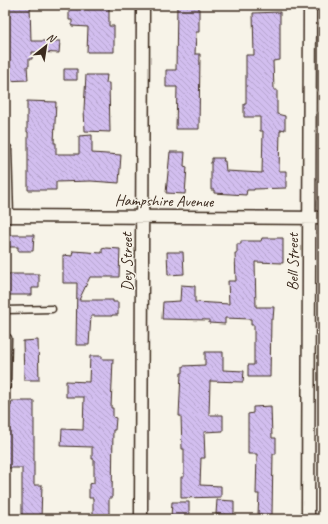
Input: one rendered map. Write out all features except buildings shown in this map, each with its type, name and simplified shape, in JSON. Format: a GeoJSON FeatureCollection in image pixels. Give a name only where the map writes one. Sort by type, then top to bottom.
{"type":"FeatureCollection","features":[{"type":"Feature","properties":{"kind":"street","name":"Dey Street"},"geometry":{"type":"LineString","coordinates":[[141,519],[143,5]]}},
{"type":"Feature","properties":{"kind":"street","name":"Bell Street"},"geometry":{"type":"LineString","coordinates":[[308,519],[310,5]]}},
{"type":"Feature","properties":{"kind":"street","name":"Hampshire Avenue"},"geometry":{"type":"LineString","coordinates":[[8,216],[323,218]]}},
{"type":"Feature","properties":{"kind":"lane"},"geometry":{"type":"LineString","coordinates":[[5,147],[8,148],[8,216]]}},
{"type":"Feature","properties":{"kind":"lane"},"geometry":{"type":"LineString","coordinates":[[5,310],[52,309]]}},
{"type":"Feature","properties":{"kind":"lane"},"geometry":{"type":"LineString","coordinates":[[5,338],[8,338],[7,386],[5,386]]}}]}
